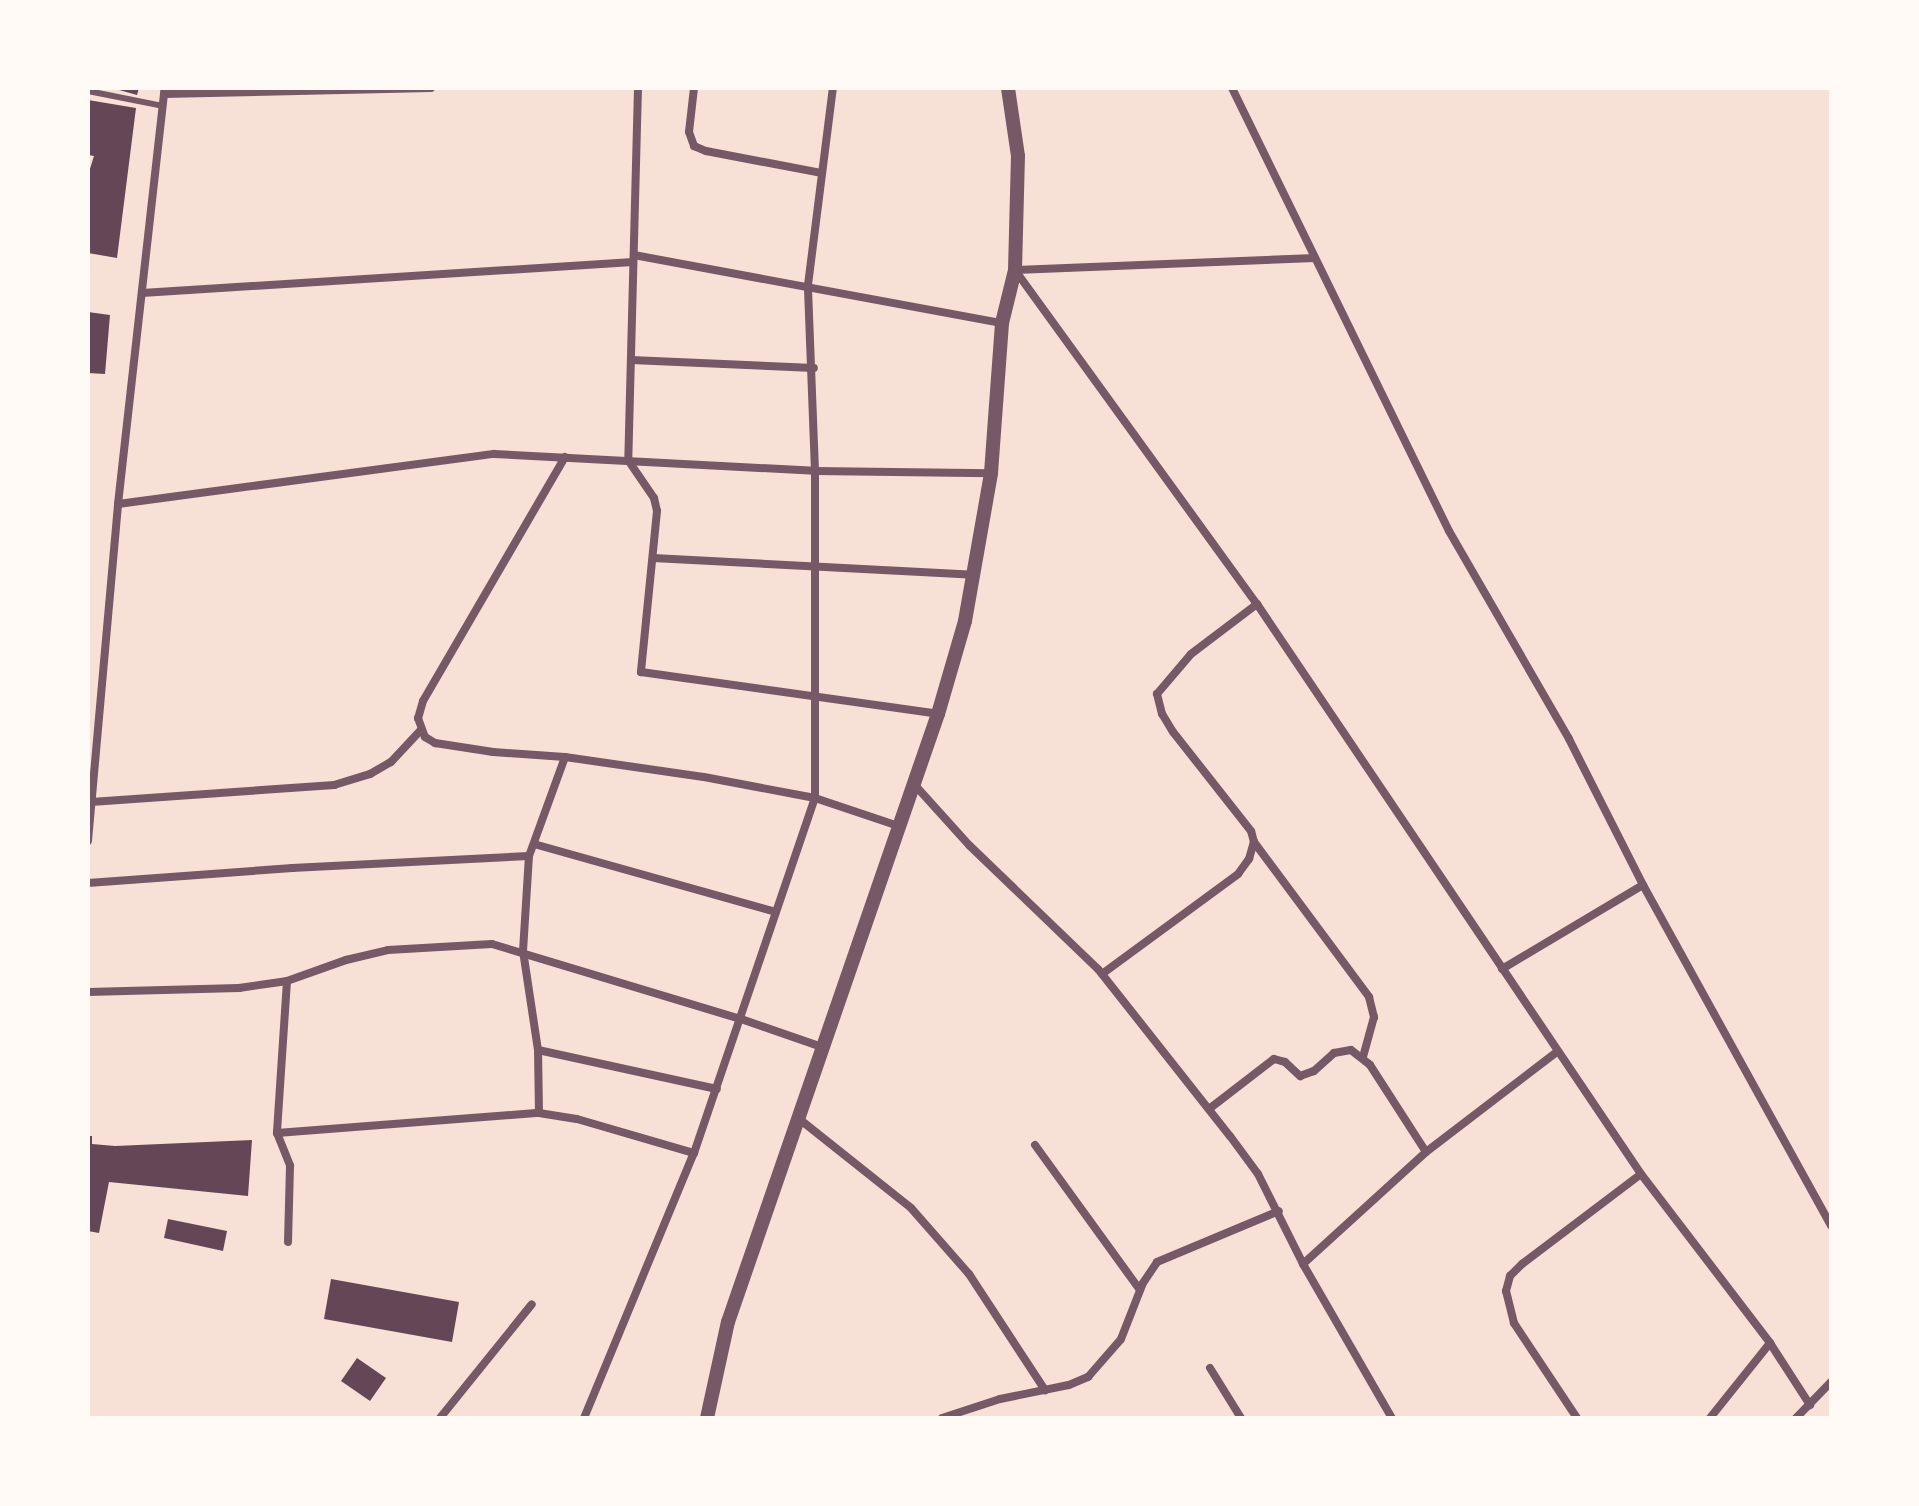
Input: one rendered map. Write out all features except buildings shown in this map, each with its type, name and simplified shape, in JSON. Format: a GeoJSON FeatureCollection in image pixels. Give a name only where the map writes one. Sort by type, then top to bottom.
{"type":"FeatureCollection","features":[{"type":"Feature","properties":{"kind":"street"},"geometry":{"type":"LineString","coordinates":[[88,841],[118,504],[165,91],[431,88]]}},
{"type":"Feature","properties":{"kind":"street"},"geometry":{"type":"LineString","coordinates":[[638,88],[628,460],[654,498],[657,519],[641,672],[938,714]]}},
{"type":"Feature","properties":{"kind":"street"},"geometry":{"type":"LineString","coordinates":[[694,88],[689,132],[694,146],[821,173]]}},
{"type":"Feature","properties":{"kind":"street"},"geometry":{"type":"LineString","coordinates":[[584,1418],[694,1153],[815,798],[814,368],[808,285],[833,88]]}},
{"type":"Feature","properties":{"kind":"street"},"geometry":{"type":"LineString","coordinates":[[707,1418],[728,1322],[938,714],[965,621],[991,473],[1002,323],[1015,270],[1018,156],[1008,88]]}},
{"type":"Feature","properties":{"kind":"street"},"geometry":{"type":"LineString","coordinates":[[1232,88],[1449,531],[1569,739],[1643,885],[1831,1225]]}},
{"type":"Feature","properties":{"kind":"street"},"geometry":{"type":"LineString","coordinates":[[1015,270],[1315,258]]}},
{"type":"Feature","properties":{"kind":"street"},"geometry":{"type":"LineString","coordinates":[[142,293],[633,259],[808,285],[1002,323]]}},
{"type":"Feature","properties":{"kind":"street"},"geometry":{"type":"LineString","coordinates":[[1015,270],[1257,604],[1641,1174],[1770,1343],[1810,1405]]}},
{"type":"Feature","properties":{"kind":"street"},"geometry":{"type":"LineString","coordinates":[[631,360],[814,368]]}},
{"type":"Feature","properties":{"kind":"street"},"geometry":{"type":"LineString","coordinates":[[118,504],[494,454],[815,471],[991,473]]}},
{"type":"Feature","properties":{"kind":"street"},"geometry":{"type":"LineString","coordinates":[[565,457],[423,701],[418,718],[420,731],[435,743],[493,752],[565,757],[704,777],[815,798],[898,826]]}},
{"type":"Feature","properties":{"kind":"street"},"geometry":{"type":"LineString","coordinates":[[653,558],[975,575]]}},
{"type":"Feature","properties":{"kind":"street"},"geometry":{"type":"LineString","coordinates":[[1257,604],[1191,654],[1157,694],[1162,714],[1173,732],[1240,812],[1254,842],[1369,997],[1374,1017],[1363,1057]]}},
{"type":"Feature","properties":{"kind":"street"},"geometry":{"type":"LineString","coordinates":[[91,802],[334,785],[370,774],[391,762],[420,731]]}},
{"type":"Feature","properties":{"kind":"street"},"geometry":{"type":"LineString","coordinates":[[539,1113],[538,1050],[523,951],[529,856],[565,757]]}},
{"type":"Feature","properties":{"kind":"street"},"geometry":{"type":"LineString","coordinates":[[913,782],[969,845],[1102,974],[1258,1174],[1303,1264],[1392,1418]]}},
{"type":"Feature","properties":{"kind":"street"},"geometry":{"type":"LineString","coordinates":[[1102,974],[1238,874],[1249,859],[1254,842]]}},
{"type":"Feature","properties":{"kind":"street"},"geometry":{"type":"LineString","coordinates":[[534,844],[776,912]]}},
{"type":"Feature","properties":{"kind":"street"},"geometry":{"type":"LineString","coordinates":[[88,883],[529,856]]}},
{"type":"Feature","properties":{"kind":"street"},"geometry":{"type":"LineString","coordinates":[[1502,969],[1643,885]]}},
{"type":"Feature","properties":{"kind":"street"},"geometry":{"type":"LineString","coordinates":[[88,992],[239,988],[287,981],[346,960],[388,950],[492,944],[741,1019],[822,1047]]}},
{"type":"Feature","properties":{"kind":"street"},"geometry":{"type":"LineString","coordinates":[[287,981],[277,1133],[290,1166],[288,1242]]}},
{"type":"Feature","properties":{"kind":"street"},"geometry":{"type":"LineString","coordinates":[[538,1050],[717,1089]]}},
{"type":"Feature","properties":{"kind":"street"},"geometry":{"type":"LineString","coordinates":[[1209,1109],[1274,1059],[1285,1062],[1300,1076],[1314,1071],[1339,1051],[1351,1050],[1363,1057],[1426,1152]]}},
{"type":"Feature","properties":{"kind":"street"},"geometry":{"type":"LineString","coordinates":[[1303,1264],[1426,1152],[1557,1052]]}},
{"type":"Feature","properties":{"kind":"street"},"geometry":{"type":"LineString","coordinates":[[277,1133],[539,1113],[577,1119],[694,1153]]}},
{"type":"Feature","properties":{"kind":"street"},"geometry":{"type":"LineString","coordinates":[[798,1118],[911,1208],[969,1274],[1045,1390]]}},
{"type":"Feature","properties":{"kind":"street"},"geometry":{"type":"LineString","coordinates":[[1035,1145],[1140,1290]]}},
{"type":"Feature","properties":{"kind":"street"},"geometry":{"type":"LineString","coordinates":[[1577,1418],[1514,1323],[1506,1291],[1510,1276],[1522,1264],[1641,1174]]}},
{"type":"Feature","properties":{"kind":"street"},"geometry":{"type":"LineString","coordinates":[[942,1418],[1000,1399],[1088,1377],[1121,1339],[1149,1269],[1164,1257],[1279,1211]]}},
{"type":"Feature","properties":{"kind":"street"},"geometry":{"type":"LineString","coordinates":[[440,1418],[532,1304]]}},
{"type":"Feature","properties":{"kind":"street"},"geometry":{"type":"LineString","coordinates":[[1710,1418],[1770,1343]]}},
{"type":"Feature","properties":{"kind":"street"},"geometry":{"type":"LineString","coordinates":[[1210,1368],[1241,1418]]}},
{"type":"Feature","properties":{"kind":"street"},"geometry":{"type":"LineString","coordinates":[[1796,1418],[1831,1382]]}},
{"type":"Feature","properties":{"kind":"lane"},"geometry":{"type":"LineString","coordinates":[[88,91],[163,106]]}}]}
